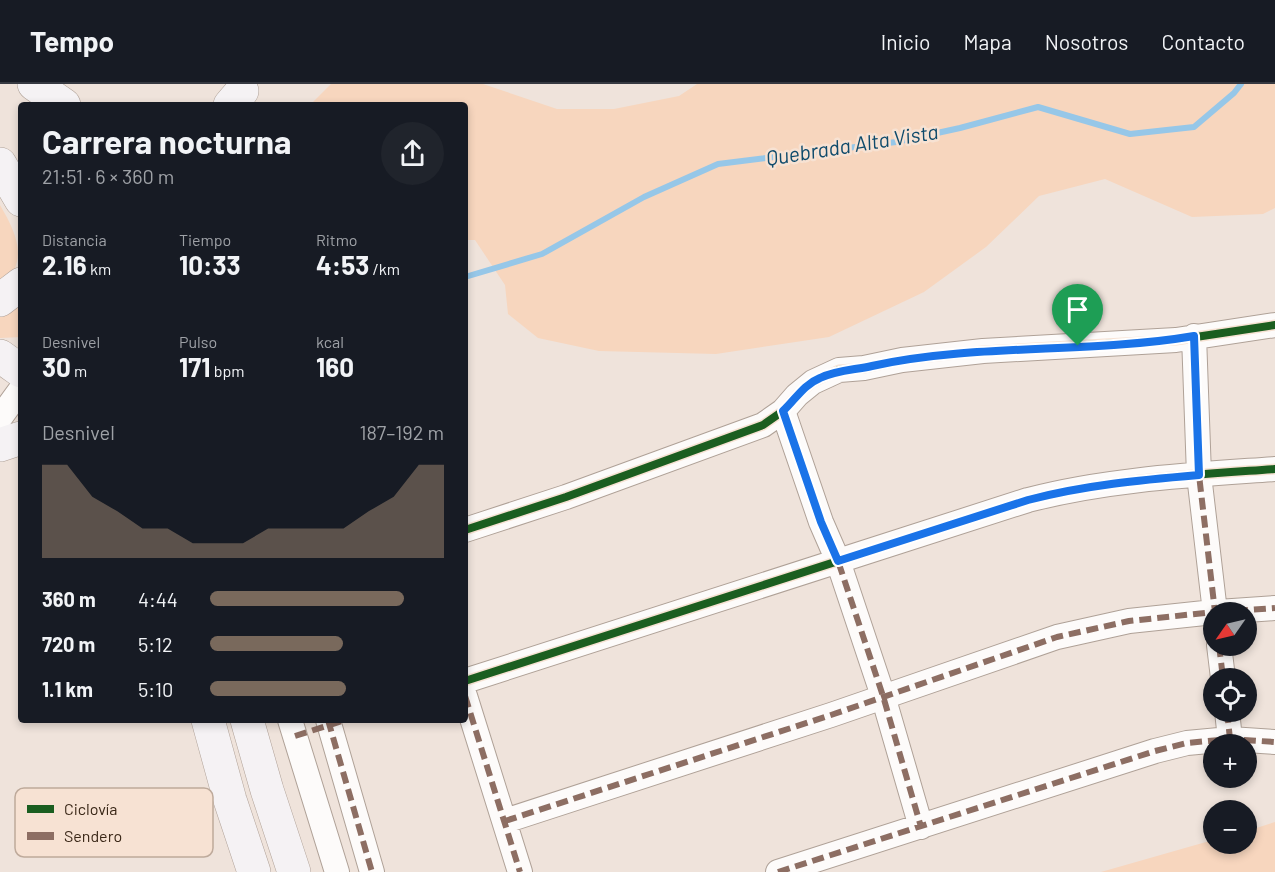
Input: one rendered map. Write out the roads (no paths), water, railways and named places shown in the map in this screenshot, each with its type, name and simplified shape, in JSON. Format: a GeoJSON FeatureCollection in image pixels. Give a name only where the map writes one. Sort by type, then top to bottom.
{"type":"FeatureCollection","features":[{"type":"Feature","properties":{"kind":"street"},"geometry":{"type":"LineString","coordinates":[[34,84],[60,102]]}},
{"type":"Feature","properties":{"kind":"street"},"geometry":{"type":"LineString","coordinates":[[0,164],[18,196]]}},
{"type":"Feature","properties":{"kind":"street"},"geometry":{"type":"LineString","coordinates":[[0,300],[18,286]]}},
{"type":"Feature","properties":{"kind":"street"},"geometry":{"type":"LineString","coordinates":[[468,529],[566,497],[763,425],[783,411],[813,381],[839,370],[982,351],[1194,336],[1275,325]]}},
{"type":"Feature","properties":{"kind":"street"},"geometry":{"type":"LineString","coordinates":[[1194,336],[1199,475],[1215,602]]}},
{"type":"Feature","properties":{"kind":"street"},"geometry":{"type":"LineString","coordinates":[[0,348],[18,346]]}},
{"type":"Feature","properties":{"kind":"street"},"geometry":{"type":"LineString","coordinates":[[0,356],[18,369]]}},
{"type":"Feature","properties":{"kind":"street"},"geometry":{"type":"LineString","coordinates":[[0,418],[18,393]]}},
{"type":"Feature","properties":{"kind":"street"},"geometry":{"type":"LineString","coordinates":[[783,411],[821,522],[838,561],[883,696],[921,827]]}},
{"type":"Feature","properties":{"kind":"street"},"geometry":{"type":"LineString","coordinates":[[0,444],[18,439]]}},
{"type":"Feature","properties":{"kind":"street"},"geometry":{"type":"LineString","coordinates":[[468,680],[1058,492],[1130,481],[1275,468]]}},
{"type":"Feature","properties":{"kind":"street"},"geometry":{"type":"LineString","coordinates":[[1257,609],[1275,608]]}},
{"type":"Feature","properties":{"kind":"street"},"geometry":{"type":"LineString","coordinates":[[505,821],[1057,637],[1129,621],[1203,613]]}},
{"type":"Feature","properties":{"kind":"street"},"geometry":{"type":"LineString","coordinates":[[468,705],[520,872]]}},
{"type":"Feature","properties":{"kind":"street"},"geometry":{"type":"LineString","coordinates":[[209,723],[230,800],[254,872]]}},
{"type":"Feature","properties":{"kind":"street"},"geometry":{"type":"LineString","coordinates":[[248,723],[294,872]]}},
{"type":"Feature","properties":{"kind":"street"},"geometry":{"type":"LineString","coordinates":[[327,723],[293,728],[337,872]]}},
{"type":"Feature","properties":{"kind":"street"},"geometry":{"type":"LineString","coordinates":[[334,723],[372,872]]}},
{"type":"Feature","properties":{"kind":"street"},"geometry":{"type":"LineString","coordinates":[[1257,741],[1275,742]]}},
{"type":"Feature","properties":{"kind":"street"},"geometry":{"type":"LineString","coordinates":[[778,872],[1155,751],[1203,742]]}},
{"type":"Feature","properties":{"kind":"waterway","name":"Quebrada Alta Vista"},"geometry":{"type":"LineString","coordinates":[[468,276],[542,254],[644,197],[718,164],[896,142],[1038,107],[1130,134],[1194,127],[1234,93],[1241,84]]}}]}
